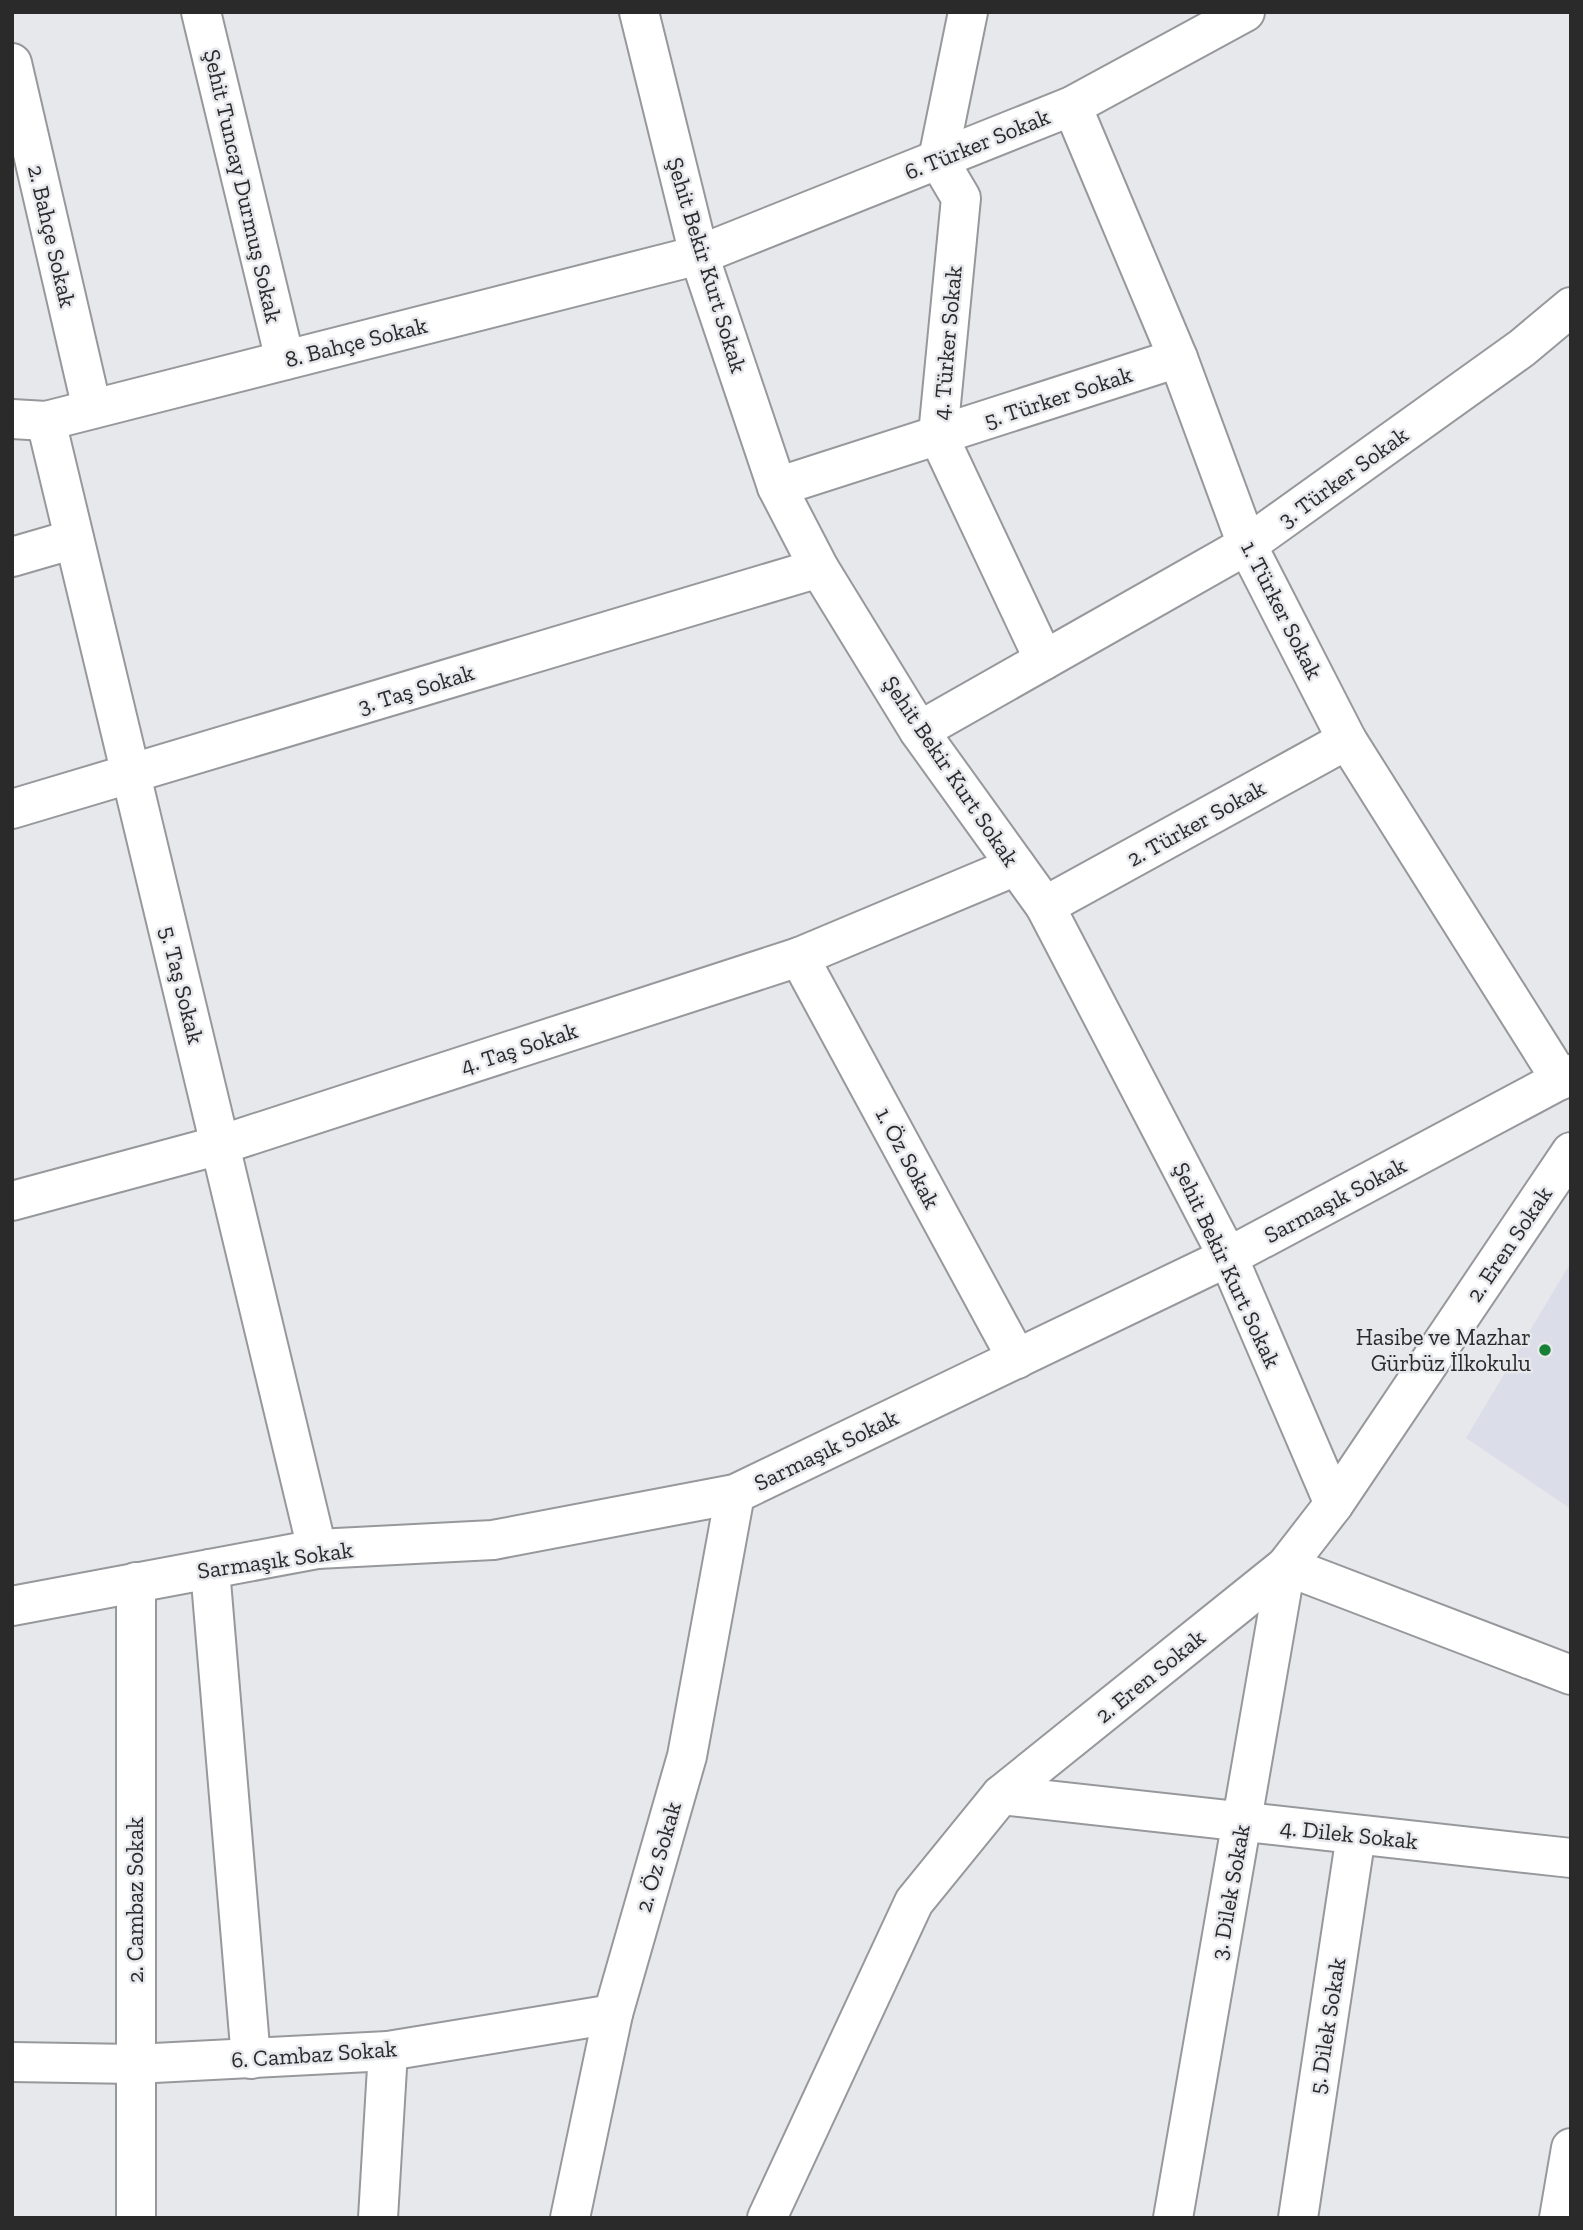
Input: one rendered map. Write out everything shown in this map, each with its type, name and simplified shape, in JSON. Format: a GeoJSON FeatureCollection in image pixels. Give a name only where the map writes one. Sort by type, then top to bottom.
{"type":"FeatureCollection","features":[{"type":"Feature","properties":{"kind":"street","name":"Şehit Tuncay Durmuş Sokak"},"geometry":{"type":"LineString","coordinates":[[201,12],[285,360]]}},
{"type":"Feature","properties":{"kind":"street","name":"Şehit Bekir Kurt Sokak"},"geometry":{"type":"LineString","coordinates":[[639,12],[699,255],[777,487],[819,568],[919,731],[1045,906],[1228,1257],[1334,1504]]}},
{"type":"Feature","properties":{"kind":"street"},"geometry":{"type":"LineString","coordinates":[[937,159],[968,12]]}},
{"type":"Feature","properties":{"kind":"street","name":"6. Türker Sokak"},"geometry":{"type":"LineString","coordinates":[[699,255],[1072,106],[1245,12]]}},
{"type":"Feature","properties":{"kind":"street","name":"2. Bahçe Sokak"},"geometry":{"type":"LineString","coordinates":[[12,62],[92,409]]}},
{"type":"Feature","properties":{"kind":"street","name":"1. Türker Sokak"},"geometry":{"type":"LineString","coordinates":[[1072,106],[1178,359],[1247,545],[1347,740],[1566,1077]]}},
{"type":"Feature","properties":{"kind":"street","name":"4. Türker Sokak"},"geometry":{"type":"LineString","coordinates":[[937,159],[961,198],[938,435],[1044,660]]}},
{"type":"Feature","properties":{"kind":"street","name":"8. Bahçe Sokak"},"geometry":{"type":"LineString","coordinates":[[29,420],[92,409],[699,255]]}},
{"type":"Feature","properties":{"kind":"street","name":"3. Türker Sokak"},"geometry":{"type":"LineString","coordinates":[[919,731],[1247,545],[1522,348],[1571,307]]}},
{"type":"Feature","properties":{"kind":"street","name":"5. Türker Sokak"},"geometry":{"type":"LineString","coordinates":[[777,487],[1178,359]]}},
{"type":"Feature","properties":{"kind":"street","name":"5. Taş Sokak"},"geometry":{"type":"LineString","coordinates":[[29,420],[74,539],[317,1549]]}},
{"type":"Feature","properties":{"kind":"street"},"geometry":{"type":"LineString","coordinates":[[12,557],[74,539]]}},
{"type":"Feature","properties":{"kind":"street","name":"3. Taş Sokak"},"geometry":{"type":"LineString","coordinates":[[12,809],[819,568]]}},
{"type":"Feature","properties":{"kind":"street","name":"2. Türker Sokak"},"geometry":{"type":"LineString","coordinates":[[1045,906],[1347,740]]}},
{"type":"Feature","properties":{"kind":"street","name":"4. Taş Sokak"},"geometry":{"type":"LineString","coordinates":[[12,1201],[220,1145],[799,957],[1016,866]]}},
{"type":"Feature","properties":{"kind":"street","name":"1. Öz Sokak"},"geometry":{"type":"LineString","coordinates":[[799,957],[1017,1359]]}},
{"type":"Feature","properties":{"kind":"street","name":"Sarmaşık Sokak"},"geometry":{"type":"LineString","coordinates":[[12,1606],[317,1549],[494,1540],[735,1494],[1228,1257],[1566,1077]]}},
{"type":"Feature","properties":{"kind":"street","name":"2. Eren Sokak"},"geometry":{"type":"LineString","coordinates":[[767,2218],[914,1902],[1001,1795],[1286,1566],[1334,1504],[1571,1152]]}},
{"type":"Feature","properties":{"kind":"street","name":"2. Öz Sokak"},"geometry":{"type":"LineString","coordinates":[[570,2218],[613,2014],[687,1756],[735,1494]]}},
{"type":"Feature","properties":{"kind":"street"},"geometry":{"type":"LineString","coordinates":[[1286,1566],[1571,1675]]}},
{"type":"Feature","properties":{"kind":"street","name":"3. Dilek Sokak"},"geometry":{"type":"LineString","coordinates":[[1173,2218],[1286,1566]]}},
{"type":"Feature","properties":{"kind":"street"},"geometry":{"type":"LineString","coordinates":[[210,1569],[251,2059]]}},
{"type":"Feature","properties":{"kind":"street","name":"2. Cambaz Sokak"},"geometry":{"type":"LineString","coordinates":[[136,1582],[136,2218]]}},
{"type":"Feature","properties":{"kind":"street","name":"4. Dilek Sokak"},"geometry":{"type":"LineString","coordinates":[[1001,1795],[1571,1858]]}},
{"type":"Feature","properties":{"kind":"street","name":"5. Dilek Sokak"},"geometry":{"type":"LineString","coordinates":[[1297,2218],[1356,1835]]}},
{"type":"Feature","properties":{"kind":"street","name":"6. Cambaz Sokak"},"geometry":{"type":"LineString","coordinates":[[12,2062],[135,2064],[388,2051],[613,2014]]}},
{"type":"Feature","properties":{"kind":"street"},"geometry":{"type":"LineString","coordinates":[[378,2218],[388,2051]]}},
{"type":"Feature","properties":{"kind":"street"},"geometry":{"type":"LineString","coordinates":[[1559,2218],[1571,2148]]}},
{"type":"Feature","properties":{"kind":"shaded area","name":"Hasibe ve Mazhar Gürbüz İlkokulu"},"geometry":{"type":"Polygon","coordinates":[[[1571,1262],[1571,1509],[1466,1438],[1571,1262]]]}},
{"type":"Feature","properties":{"kind":"place","name":"Hasibe ve Mazhar Gürbüz İlkokulu"},"geometry":{"type":"Point","coordinates":[1545,1350]}}]}
